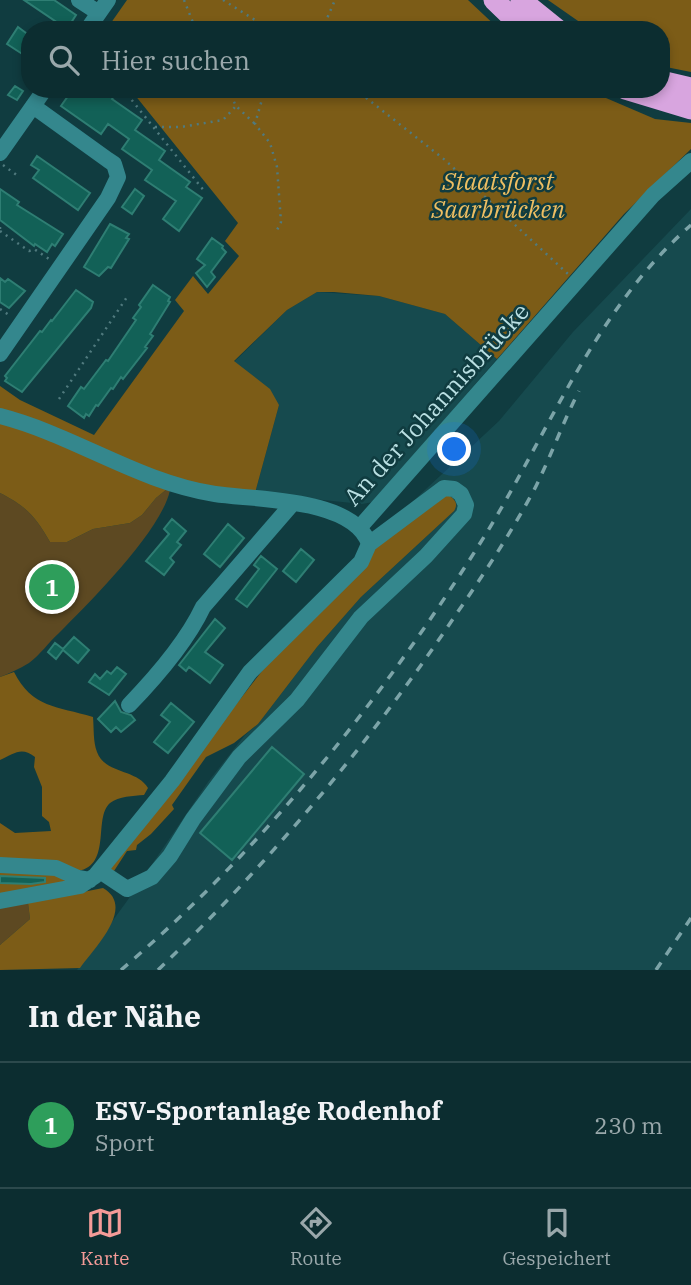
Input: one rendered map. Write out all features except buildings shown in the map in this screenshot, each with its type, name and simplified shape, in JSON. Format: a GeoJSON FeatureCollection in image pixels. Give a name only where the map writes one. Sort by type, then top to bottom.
{"type":"FeatureCollection","features":[{"type":"Feature","properties":{"kind":"highway"},"geometry":{"type":"LineString","coordinates":[[494,0],[515,21]]}},
{"type":"Feature","properties":{"kind":"highway"},"geometry":{"type":"LineString","coordinates":[[521,0],[547,21]]}},
{"type":"Feature","properties":{"kind":"highway"},"geometry":{"type":"LineString","coordinates":[[670,88],[691,88]]}},
{"type":"Feature","properties":{"kind":"highway"},"geometry":{"type":"LineString","coordinates":[[670,92],[691,108]]}},
{"type":"Feature","properties":{"kind":"street"},"geometry":{"type":"LineString","coordinates":[[79,0],[103,6],[93,21]]}},
{"type":"Feature","properties":{"kind":"street"},"geometry":{"type":"LineString","coordinates":[[0,153],[39,98]]}},
{"type":"Feature","properties":{"kind":"street"},"geometry":{"type":"LineString","coordinates":[[0,354],[112,192],[118,177],[114,164],[33,106]]}},
{"type":"Feature","properties":{"kind":"street","name":"An der Johannisbrücke"},"geometry":{"type":"LineString","coordinates":[[0,416],[57,437],[122,466],[183,487],[212,494],[323,508],[360,527],[575,281],[653,195],[691,161]]}},
{"type":"Feature","properties":{"kind":"street"},"geometry":{"type":"LineString","coordinates":[[0,866],[56,868],[78,878],[95,875],[127,889],[152,877],[170,856],[193,819],[239,757],[298,699],[361,617],[464,514],[466,505],[461,494],[454,489],[444,488],[369,544],[361,562],[250,672],[172,781],[95,875],[80,886],[0,901]]}},
{"type":"Feature","properties":{"kind":"street"},"geometry":{"type":"LineString","coordinates":[[129,705],[159,673],[196,623],[204,607],[293,503]]}},
{"type":"Feature","properties":{"kind":"street"},"geometry":{"type":"LineString","coordinates":[[360,527],[369,544]]}},
{"type":"Feature","properties":{"kind":"path"},"geometry":{"type":"LineString","coordinates":[[184,0],[192,21]]}},
{"type":"Feature","properties":{"kind":"path"},"geometry":{"type":"LineString","coordinates":[[223,0],[257,21]]}},
{"type":"Feature","properties":{"kind":"path"},"geometry":{"type":"LineString","coordinates":[[326,21],[335,0]]}},
{"type":"Feature","properties":{"kind":"path"},"geometry":{"type":"LineString","coordinates":[[130,98],[205,192]]}},
{"type":"Feature","properties":{"kind":"path"},"geometry":{"type":"LineString","coordinates":[[232,98],[236,106],[270,143],[277,167],[281,222],[277,230]]}},
{"type":"Feature","properties":{"kind":"path"},"geometry":{"type":"LineString","coordinates":[[255,124],[262,98]]}},
{"type":"Feature","properties":{"kind":"path"},"geometry":{"type":"LineString","coordinates":[[366,98],[445,160],[575,281]]}},
{"type":"Feature","properties":{"kind":"path"},"geometry":{"type":"LineString","coordinates":[[153,127],[181,127],[222,120],[236,106]]}},
{"type":"Feature","properties":{"kind":"path"},"geometry":{"type":"LineString","coordinates":[[0,163],[18,176]]}},
{"type":"Feature","properties":{"kind":"path"},"geometry":{"type":"LineString","coordinates":[[0,229],[29,251],[34,249],[60,267]]}},
{"type":"Feature","properties":{"kind":"path"},"geometry":{"type":"LineString","coordinates":[[59,399],[127,297]]}},
{"type":"Feature","properties":{"kind":"shaded area"},"geometry":{"type":"Polygon","coordinates":[[[691,209],[691,970],[77,970],[208,782],[245,735],[258,724],[317,647],[361,597],[454,511],[411,503],[499,421],[573,332],[691,209]]]}},
{"type":"Feature","properties":{"kind":"shaded area"},"geometry":{"type":"Polygon","coordinates":[[[317,292],[379,296],[445,314],[497,359],[373,502],[362,504],[255,493],[279,405],[234,362],[287,310],[317,292]]]}},
{"type":"Feature","properties":{"kind":"shaded area"},"geometry":{"type":"Polygon","coordinates":[[[167,489],[170,490],[154,525],[106,585],[33,660],[0,677],[0,493],[30,513],[50,542],[67,542],[93,529],[130,523],[142,515],[167,489]]]}},
{"type":"Feature","properties":{"kind":"shaded area"},"geometry":{"type":"Polygon","coordinates":[[[28,903],[30,919],[0,945],[0,907],[28,903]]]}},
{"type":"Feature","properties":{"kind":"green space"},"geometry":{"type":"Polygon","coordinates":[[[127,0],[468,0],[490,21],[112,21],[127,0]]]}},
{"type":"Feature","properties":{"kind":"green space"},"geometry":{"type":"Polygon","coordinates":[[[548,0],[691,0],[691,72],[670,68],[670,21],[578,21],[548,0]]]}},
{"type":"Feature","properties":{"kind":"green space","name":"Staatsforst Saarbrücken"},"geometry":{"type":"Polygon","coordinates":[[[137,98],[606,98],[655,119],[691,123],[691,149],[624,214],[497,359],[445,314],[379,296],[317,292],[287,310],[234,361],[270,389],[279,405],[255,493],[167,489],[142,515],[130,523],[93,529],[67,542],[50,542],[30,513],[0,493],[0,386],[20,400],[94,435],[184,311],[175,300],[193,276],[208,294],[239,256],[225,241],[238,223],[137,98]]]}},
{"type":"Feature","properties":{"kind":"green space"},"geometry":{"type":"Polygon","coordinates":[[[443,496],[450,496],[455,501],[454,511],[361,597],[317,647],[258,724],[234,743],[206,757],[172,805],[174,809],[137,845],[136,850],[127,851],[114,871],[109,868],[262,671],[379,545],[443,496]]]}},
{"type":"Feature","properties":{"kind":"green space"},"geometry":{"type":"Polygon","coordinates":[[[14,672],[21,684],[37,699],[93,717],[95,744],[101,759],[114,768],[137,777],[148,788],[144,795],[122,798],[110,803],[105,810],[99,851],[95,860],[78,871],[74,880],[0,894],[0,823],[15,833],[51,831],[49,822],[42,816],[42,787],[34,767],[35,757],[21,752],[0,760],[0,677],[14,672]]]}},
{"type":"Feature","properties":{"kind":"green space"},"geometry":{"type":"Polygon","coordinates":[[[103,888],[112,896],[114,916],[103,938],[80,968],[0,970],[0,945],[30,919],[28,903],[103,888]]]}},
{"type":"Feature","properties":{"kind":"railway"},"geometry":{"type":"LineString","coordinates":[[121,970],[174,923],[272,822],[363,712],[446,597],[484,537],[601,333],[657,258],[691,225]]}},
{"type":"Feature","properties":{"kind":"railway"},"geometry":{"type":"LineString","coordinates":[[158,970],[240,887],[317,800],[424,661],[487,569],[524,508],[579,391]]}},
{"type":"Feature","properties":{"kind":"railway"},"geometry":{"type":"LineString","coordinates":[[656,970],[691,918]]}},
{"type":"Feature","properties":{"kind":"place","name":"ESV-Sportanlage Rodenhof"},"geometry":{"type":"Point","coordinates":[52,587]}}]}
